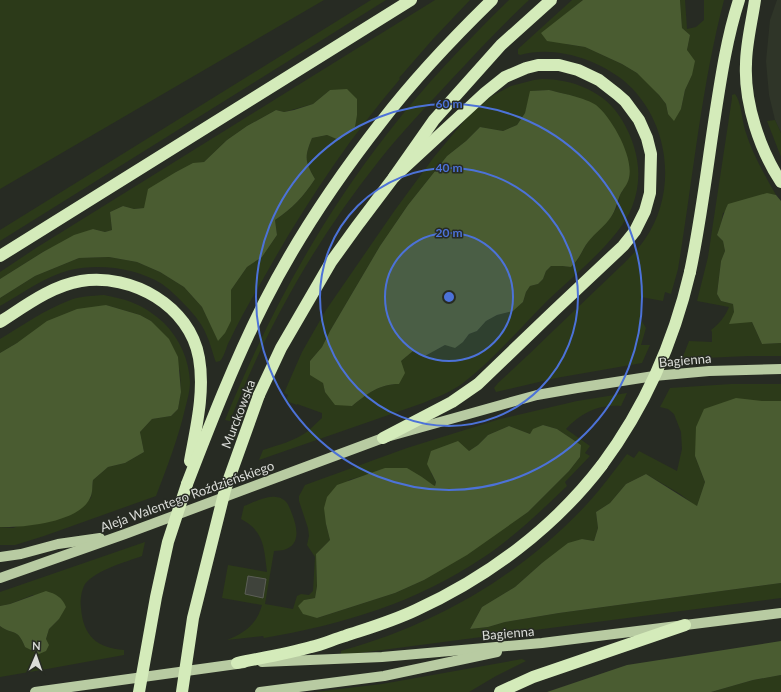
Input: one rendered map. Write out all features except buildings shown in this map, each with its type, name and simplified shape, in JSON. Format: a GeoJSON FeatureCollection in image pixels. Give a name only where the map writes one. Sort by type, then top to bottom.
{"type":"FeatureCollection","features":[{"type":"Feature","properties":{"kind":"highway"},"geometry":{"type":"LineString","coordinates":[[0,256],[411,0]]}},
{"type":"Feature","properties":{"kind":"highway","name":"Murckowska"},"geometry":{"type":"LineString","coordinates":[[139,692],[146,646],[168,542],[187,484],[228,380],[266,300],[305,232],[381,121],[456,35],[492,0]]}},
{"type":"Feature","properties":{"kind":"highway"},"geometry":{"type":"LineString","coordinates":[[394,177],[434,120],[501,45],[550,0]]}},
{"type":"Feature","properties":{"kind":"highway"},"geometry":{"type":"LineString","coordinates":[[237,664],[312,647],[388,622],[415,611],[449,594],[482,575],[526,543],[571,501],[616,446],[643,401],[671,338],[683,301],[698,230],[719,88],[729,37],[739,0]]}},
{"type":"Feature","properties":{"kind":"highway"},"geometry":{"type":"LineString","coordinates":[[755,0],[746,64],[748,92],[754,124],[769,160],[781,182]]}},
{"type":"Feature","properties":{"kind":"highway"},"geometry":{"type":"LineString","coordinates":[[383,438],[452,402],[478,384],[623,246],[636,231],[645,211],[650,193],[651,154],[639,120],[625,101],[617,94],[599,80],[578,70],[559,65],[538,65],[526,68],[505,78],[485,93],[394,177]]}},
{"type":"Feature","properties":{"kind":"highway","name":"Murckowska"},"geometry":{"type":"LineString","coordinates":[[182,692],[193,618],[212,540],[225,490],[259,395],[281,348],[331,262],[394,177]]}},
{"type":"Feature","properties":{"kind":"highway"},"geometry":{"type":"LineString","coordinates":[[0,322],[51,291],[81,281],[112,281],[146,291],[159,298],[185,323],[193,336],[199,357],[202,383],[187,484]]}},
{"type":"Feature","properties":{"kind":"highway"},"geometry":{"type":"LineString","coordinates":[[500,692],[533,677],[684,625]]}},
{"type":"Feature","properties":{"kind":"main road","name":"Bagienna"},"geometry":{"type":"LineString","coordinates":[[383,438],[537,395],[584,386],[680,373],[781,369]]}},
{"type":"Feature","properties":{"kind":"main road","name":"Aleja Walentego Roździeńskiego"},"geometry":{"type":"LineString","coordinates":[[0,578],[125,534],[383,438]]}},
{"type":"Feature","properties":{"kind":"main road"},"geometry":{"type":"LineString","coordinates":[[0,556],[21,554],[58,544],[125,534]]}},
{"type":"Feature","properties":{"kind":"main road","name":"Bagienna"},"geometry":{"type":"LineString","coordinates":[[237,664],[382,657],[542,643],[781,613]]}},
{"type":"Feature","properties":{"kind":"main road"},"geometry":{"type":"LineString","coordinates":[[260,692],[384,676],[542,643]]}},
{"type":"Feature","properties":{"kind":"main road"},"geometry":{"type":"LineString","coordinates":[[35,692],[237,664]]}},
{"type":"Feature","properties":{"kind":"shaded area"},"geometry":{"type":"Polygon","coordinates":[[[777,0],[781,0],[781,133],[775,120],[769,95],[766,61],[770,20],[777,0]]]}},
{"type":"Feature","properties":{"kind":"green space"},"geometry":{"type":"Polygon","coordinates":[[[0,0],[324,0],[0,189],[0,0]]]}},
{"type":"Feature","properties":{"kind":"green space"},"geometry":{"type":"Polygon","coordinates":[[[371,0],[386,0],[0,241],[0,230],[371,0]]]}},
{"type":"Feature","properties":{"kind":"green space"},"geometry":{"type":"Polygon","coordinates":[[[435,0],[470,0],[399,78],[400,79],[364,123],[331,169],[271,265],[220,361],[216,362],[204,330],[196,317],[179,299],[162,284],[141,274],[118,268],[81,268],[60,273],[42,281],[0,306],[0,298],[35,276],[79,258],[109,257],[137,262],[160,272],[184,287],[202,307],[218,340],[231,321],[231,290],[247,267],[262,257],[277,235],[275,220],[297,202],[315,179],[309,168],[307,159],[312,138],[327,135],[339,139],[330,90],[313,104],[284,112],[276,110],[247,126],[227,140],[204,162],[193,164],[176,172],[144,208],[134,209],[123,206],[110,212],[112,230],[105,232],[93,229],[43,252],[0,279],[0,272],[36,248],[435,0]]]}},
{"type":"Feature","properties":{"kind":"green space"},"geometry":{"type":"Polygon","coordinates":[[[509,0],[529,0],[478,51],[404,131],[378,162],[334,222],[313,254],[276,319],[244,386],[230,421],[225,420],[258,345],[296,271],[339,201],[362,167],[416,99],[461,48],[509,0]]]}},
{"type":"Feature","properties":{"kind":"green space"},"geometry":{"type":"Polygon","coordinates":[[[572,0],[583,0],[567,13],[566,44],[585,47],[622,64],[637,73],[650,84],[666,104],[668,114],[681,109],[685,90],[692,75],[687,50],[690,35],[682,28],[680,0],[685,0],[687,29],[696,27],[704,20],[704,0],[724,0],[703,100],[678,269],[671,294],[665,292],[663,301],[641,297],[640,318],[646,328],[641,345],[650,345],[642,363],[556,378],[496,392],[494,388],[498,383],[634,253],[645,239],[656,220],[662,199],[665,177],[664,155],[659,134],[651,114],[639,96],[623,80],[612,72],[588,60],[561,53],[533,52],[520,55],[518,54],[518,49],[572,0]]]}},
{"type":"Feature","properties":{"kind":"green space"},"geometry":{"type":"Polygon","coordinates":[[[583,0],[680,0],[682,28],[690,35],[687,50],[695,61],[692,75],[685,90],[681,109],[674,121],[668,114],[666,104],[637,73],[622,64],[585,47],[547,41],[541,33],[583,0]]]}},
{"type":"Feature","properties":{"kind":"green space"},"geometry":{"type":"Polygon","coordinates":[[[542,79],[565,81],[588,89],[607,102],[615,110],[628,130],[638,162],[638,185],[632,207],[617,232],[607,244],[548,300],[496,354],[463,383],[444,394],[423,403],[259,460],[263,450],[298,437],[308,431],[322,418],[322,413],[286,401],[288,395],[284,393],[302,352],[326,310],[395,210],[434,157],[469,115],[492,96],[511,86],[542,79]],[[549,90],[531,91],[525,113],[517,125],[503,131],[480,127],[466,141],[447,156],[408,205],[380,246],[322,347],[310,361],[323,383],[325,392],[352,406],[374,390],[392,384],[399,384],[401,361],[413,351],[425,356],[445,345],[463,342],[469,334],[477,331],[486,321],[497,315],[513,311],[523,302],[526,292],[530,286],[538,284],[551,266],[571,267],[577,261],[589,240],[611,217],[618,205],[620,195],[629,179],[573,96],[549,90]]]}},
{"type":"Feature","properties":{"kind":"green space"},"geometry":{"type":"Polygon","coordinates":[[[347,89],[357,99],[355,127],[339,140],[327,135],[312,138],[307,159],[309,168],[315,179],[297,202],[275,220],[277,235],[262,257],[247,267],[231,290],[231,321],[225,333],[218,341],[202,307],[184,287],[160,272],[137,262],[109,257],[79,258],[35,276],[0,298],[0,279],[43,252],[74,235],[93,229],[105,232],[112,230],[110,212],[123,206],[134,209],[144,208],[148,189],[193,163],[204,162],[227,140],[247,126],[276,110],[284,112],[313,104],[330,90],[347,89]]]}},
{"type":"Feature","properties":{"kind":"green space"},"geometry":{"type":"Polygon","coordinates":[[[549,90],[592,102],[609,119],[620,138],[628,160],[630,169],[629,178],[611,217],[588,242],[571,267],[551,266],[538,284],[530,286],[526,292],[523,302],[513,311],[497,315],[486,321],[477,331],[469,334],[463,342],[455,348],[445,345],[425,356],[413,351],[401,361],[405,373],[399,384],[392,384],[374,390],[352,406],[335,405],[325,392],[323,383],[310,375],[310,361],[322,347],[380,246],[408,205],[447,156],[466,141],[480,127],[503,131],[517,125],[525,113],[530,91],[549,90]]]}},
{"type":"Feature","properties":{"kind":"green space"},"geometry":{"type":"Polygon","coordinates":[[[735,94],[739,101],[745,130],[751,147],[776,195],[762,195],[755,197],[723,213],[717,235],[723,241],[725,251],[721,261],[717,294],[721,301],[733,304],[734,312],[743,322],[752,322],[762,344],[781,343],[781,356],[682,359],[689,341],[712,342],[711,330],[722,320],[729,307],[697,301],[708,257],[732,95],[735,94]]]}},
{"type":"Feature","properties":{"kind":"green space"},"geometry":{"type":"Polygon","coordinates":[[[775,120],[781,133],[781,157],[767,121],[775,120]]]}},
{"type":"Feature","properties":{"kind":"green space"},"geometry":{"type":"Polygon","coordinates":[[[767,193],[776,195],[781,201],[781,343],[762,344],[752,322],[729,324],[734,312],[733,304],[721,301],[717,294],[721,261],[725,251],[723,241],[717,235],[728,204],[767,193]]]}},
{"type":"Feature","properties":{"kind":"green space"},"geometry":{"type":"Polygon","coordinates":[[[104,295],[136,304],[157,317],[175,336],[186,358],[190,389],[176,442],[156,496],[44,536],[15,545],[0,545],[0,527],[13,528],[91,498],[93,480],[108,467],[125,463],[144,452],[140,432],[152,419],[171,416],[178,409],[181,392],[180,371],[151,321],[140,315],[106,305],[17,343],[0,353],[0,339],[42,314],[72,299],[86,296],[104,295]]]}},
{"type":"Feature","properties":{"kind":"green space"},"geometry":{"type":"Polygon","coordinates":[[[106,305],[140,315],[151,321],[169,339],[178,357],[181,392],[178,409],[171,416],[152,419],[140,432],[144,452],[125,463],[108,467],[93,480],[90,498],[84,506],[75,513],[50,522],[36,525],[0,527],[0,353],[17,343],[47,321],[77,309],[106,305]]]}},
{"type":"Feature","properties":{"kind":"green space"},"geometry":{"type":"Polygon","coordinates":[[[731,384],[781,384],[781,401],[762,401],[695,456],[705,482],[697,507],[680,494],[646,474],[626,484],[610,503],[596,512],[598,528],[594,541],[582,539],[542,563],[515,587],[482,607],[470,629],[488,627],[505,622],[559,613],[781,583],[781,598],[344,655],[341,654],[341,651],[412,626],[444,611],[476,594],[506,575],[561,530],[587,504],[627,454],[634,458],[639,451],[677,471],[682,449],[681,432],[674,414],[668,409],[660,407],[670,388],[731,384]]]}},
{"type":"Feature","properties":{"kind":"green space"},"geometry":{"type":"Polygon","coordinates":[[[627,393],[621,406],[605,406],[597,408],[578,418],[566,429],[590,446],[585,453],[590,456],[565,482],[567,486],[517,532],[484,557],[432,587],[378,610],[323,626],[264,638],[263,636],[227,640],[245,631],[253,623],[260,612],[262,605],[222,598],[228,565],[267,572],[264,547],[259,534],[249,524],[241,519],[244,506],[264,498],[278,497],[286,502],[289,507],[295,521],[295,540],[293,545],[288,548],[274,551],[265,604],[293,609],[297,596],[301,594],[309,595],[313,591],[315,557],[307,545],[309,536],[308,528],[299,501],[299,496],[305,485],[407,448],[500,419],[577,401],[627,393]],[[543,425],[530,434],[509,426],[488,435],[478,445],[469,451],[431,473],[436,482],[435,486],[422,477],[366,475],[349,480],[326,524],[330,540],[316,554],[317,586],[315,598],[304,600],[317,618],[395,593],[424,580],[528,512],[569,471],[580,457],[581,445],[557,429],[543,425]]]}},
{"type":"Feature","properties":{"kind":"green space"},"geometry":{"type":"Polygon","coordinates":[[[736,398],[762,401],[781,401],[781,583],[559,613],[505,622],[488,627],[470,629],[482,607],[515,587],[542,563],[568,543],[582,539],[594,541],[598,528],[596,512],[610,503],[626,484],[646,474],[697,506],[705,482],[695,456],[696,427],[704,409],[736,398]]]}},
{"type":"Feature","properties":{"kind":"green space"},"geometry":{"type":"Polygon","coordinates":[[[543,425],[557,429],[581,445],[580,457],[569,471],[528,512],[467,555],[424,580],[395,593],[317,618],[303,614],[298,606],[304,600],[315,598],[317,586],[316,554],[330,540],[324,508],[327,497],[337,485],[385,468],[407,468],[435,486],[436,482],[427,464],[431,451],[458,441],[469,451],[478,445],[488,435],[509,426],[530,434],[533,429],[543,425]]]}},
{"type":"Feature","properties":{"kind":"green space"},"geometry":{"type":"Polygon","coordinates":[[[145,542],[142,556],[112,567],[96,575],[85,584],[82,593],[82,618],[88,633],[93,639],[106,647],[124,650],[124,655],[0,677],[0,626],[17,634],[25,647],[46,639],[49,629],[59,619],[33,595],[10,604],[0,606],[0,592],[145,542]]]}},
{"type":"Feature","properties":{"kind":"green space"},"geometry":{"type":"Polygon","coordinates":[[[46,591],[58,596],[66,607],[59,619],[49,629],[46,639],[49,645],[46,651],[39,654],[25,647],[17,634],[0,626],[0,606],[46,591]]]}},
{"type":"Feature","properties":{"kind":"green space"},"geometry":{"type":"Polygon","coordinates":[[[781,641],[781,675],[753,680],[711,692],[547,692],[627,665],[781,641]]]}},
{"type":"Feature","properties":{"kind":"green space"},"geometry":{"type":"Polygon","coordinates":[[[522,659],[526,661],[469,692],[315,692],[382,684],[522,659]]]}},
{"type":"Feature","properties":{"kind":"green space"},"geometry":{"type":"Polygon","coordinates":[[[781,675],[781,692],[711,692],[753,680],[781,675]]]}}]}
